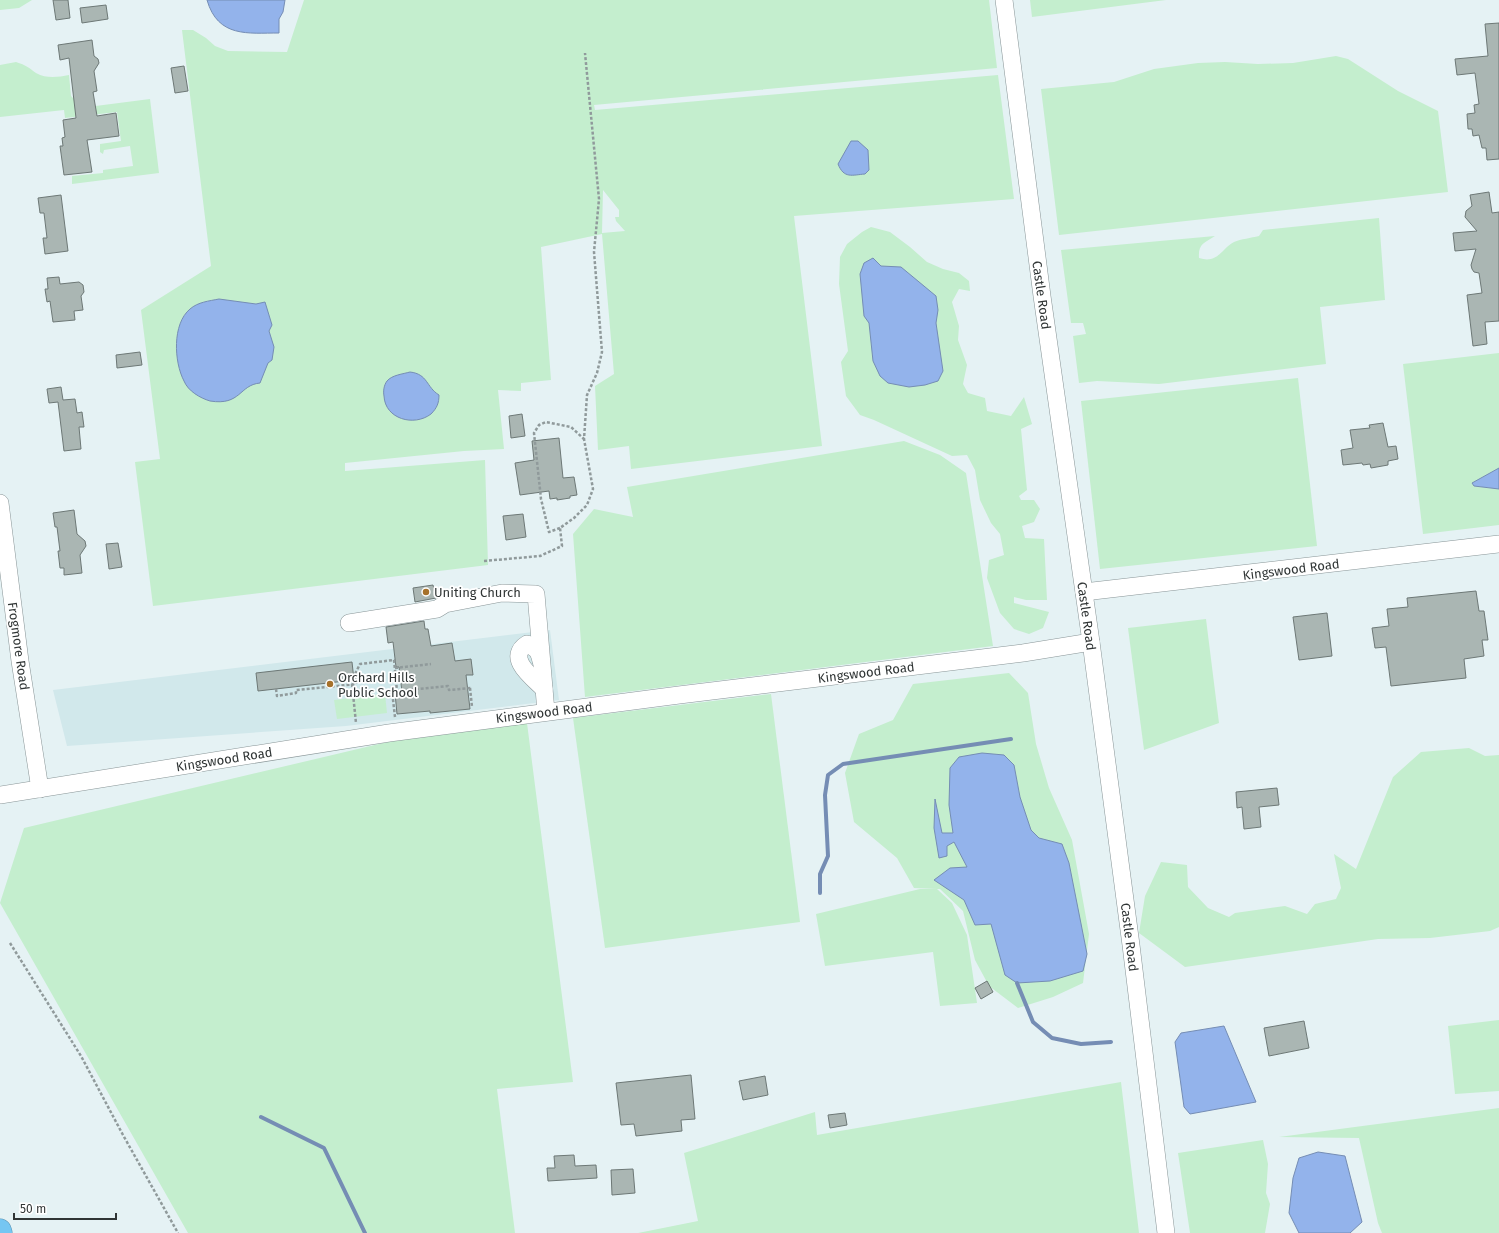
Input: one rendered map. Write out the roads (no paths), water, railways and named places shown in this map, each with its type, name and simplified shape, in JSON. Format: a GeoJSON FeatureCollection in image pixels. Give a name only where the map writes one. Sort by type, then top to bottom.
{"type":"FeatureCollection","features":[{"type":"Feature","properties":{"kind":"street","name":"Castle Road"},"geometry":{"type":"LineString","coordinates":[[1004,0],[1042,296],[1091,642],[1131,945],[1166,1233]]}},
{"type":"Feature","properties":{"kind":"street","name":"Frogmore Road"},"geometry":{"type":"LineString","coordinates":[[0,503],[20,661],[40,789]]}},
{"type":"Feature","properties":{"kind":"street","name":"Kingswood Road"},"geometry":{"type":"LineString","coordinates":[[1084,592],[1499,544]]}},
{"type":"Feature","properties":{"kind":"street"},"geometry":{"type":"LineString","coordinates":[[350,623],[437,608],[446,604],[502,593],[536,594],[546,712]]}},
{"type":"Feature","properties":{"kind":"street","name":"Kingswood Road"},"geometry":{"type":"LineString","coordinates":[[0,795],[416,729],[1023,653],[1091,642]]}},
{"type":"Feature","properties":{"kind":"street"},"geometry":{"type":"LineString","coordinates":[[542,664],[539,652],[533,646],[527,644],[522,648],[519,654],[520,662],[518,672],[544,689]]}},
{"type":"Feature","properties":{"kind":"water"},"geometry":{"type":"Polygon","coordinates":[[[207,0],[285,0],[283,12],[279,19],[279,33],[245,33],[226,27],[212,12],[207,0]]]}},
{"type":"Feature","properties":{"kind":"water"},"geometry":{"type":"Polygon","coordinates":[[[851,141],[858,141],[868,150],[869,170],[865,174],[849,175],[840,169],[838,164],[851,141]]]}},
{"type":"Feature","properties":{"kind":"water"},"geometry":{"type":"Polygon","coordinates":[[[873,258],[881,266],[901,267],[936,296],[938,310],[936,323],[943,371],[938,381],[925,385],[909,387],[888,383],[880,376],[873,361],[869,323],[864,316],[860,274],[864,263],[873,258]]]}},
{"type":"Feature","properties":{"kind":"water"},"geometry":{"type":"Polygon","coordinates":[[[219,299],[256,304],[265,302],[272,325],[269,331],[274,347],[272,360],[268,363],[260,383],[248,387],[228,401],[220,402],[202,398],[191,391],[186,385],[178,364],[176,344],[180,324],[190,309],[200,303],[219,299]]]}},
{"type":"Feature","properties":{"kind":"water"},"geometry":{"type":"Polygon","coordinates":[[[410,372],[416,373],[424,378],[439,395],[439,400],[433,412],[424,418],[417,420],[409,420],[395,415],[389,410],[384,394],[385,384],[389,379],[410,372]]]}},
{"type":"Feature","properties":{"kind":"water"},"geometry":{"type":"Polygon","coordinates":[[[1499,468],[1499,489],[1474,486],[1472,483],[1499,468]]]}},
{"type":"Feature","properties":{"kind":"water"},"geometry":{"type":"Polygon","coordinates":[[[982,753],[1004,755],[1014,765],[1020,797],[1031,830],[1039,838],[1062,844],[1069,863],[1087,954],[1083,971],[1050,981],[1017,983],[1005,975],[991,924],[975,925],[964,900],[934,880],[950,868],[967,867],[954,842],[947,846],[947,856],[939,858],[934,828],[935,799],[942,833],[953,833],[949,805],[950,768],[959,757],[982,753]]]}},
{"type":"Feature","properties":{"kind":"water"},"geometry":{"type":"Polygon","coordinates":[[[1224,1026],[1256,1102],[1190,1114],[1184,1107],[1175,1042],[1181,1033],[1224,1026]]]}},
{"type":"Feature","properties":{"kind":"water"},"geometry":{"type":"Polygon","coordinates":[[[1318,1152],[1345,1156],[1362,1222],[1350,1233],[1299,1233],[1289,1213],[1293,1178],[1299,1158],[1318,1152]]]}},
{"type":"Feature","properties":{"kind":"waterway"},"geometry":{"type":"LineString","coordinates":[[820,893],[820,874],[828,856],[825,795],[828,775],[843,764],[1011,739]]}},
{"type":"Feature","properties":{"kind":"waterway"},"geometry":{"type":"LineString","coordinates":[[1017,983],[1033,1022],[1052,1038],[1081,1044],[1111,1042]]}},
{"type":"Feature","properties":{"kind":"waterway"},"geometry":{"type":"LineString","coordinates":[[261,1117],[324,1148],[365,1233]]}},
{"type":"Feature","properties":{"kind":"place","name":"Uniting Church"},"geometry":{"type":"Point","coordinates":[426,592]}},
{"type":"Feature","properties":{"kind":"place","name":"Orchard Hills Public School"},"geometry":{"type":"Point","coordinates":[330,684]}}]}
